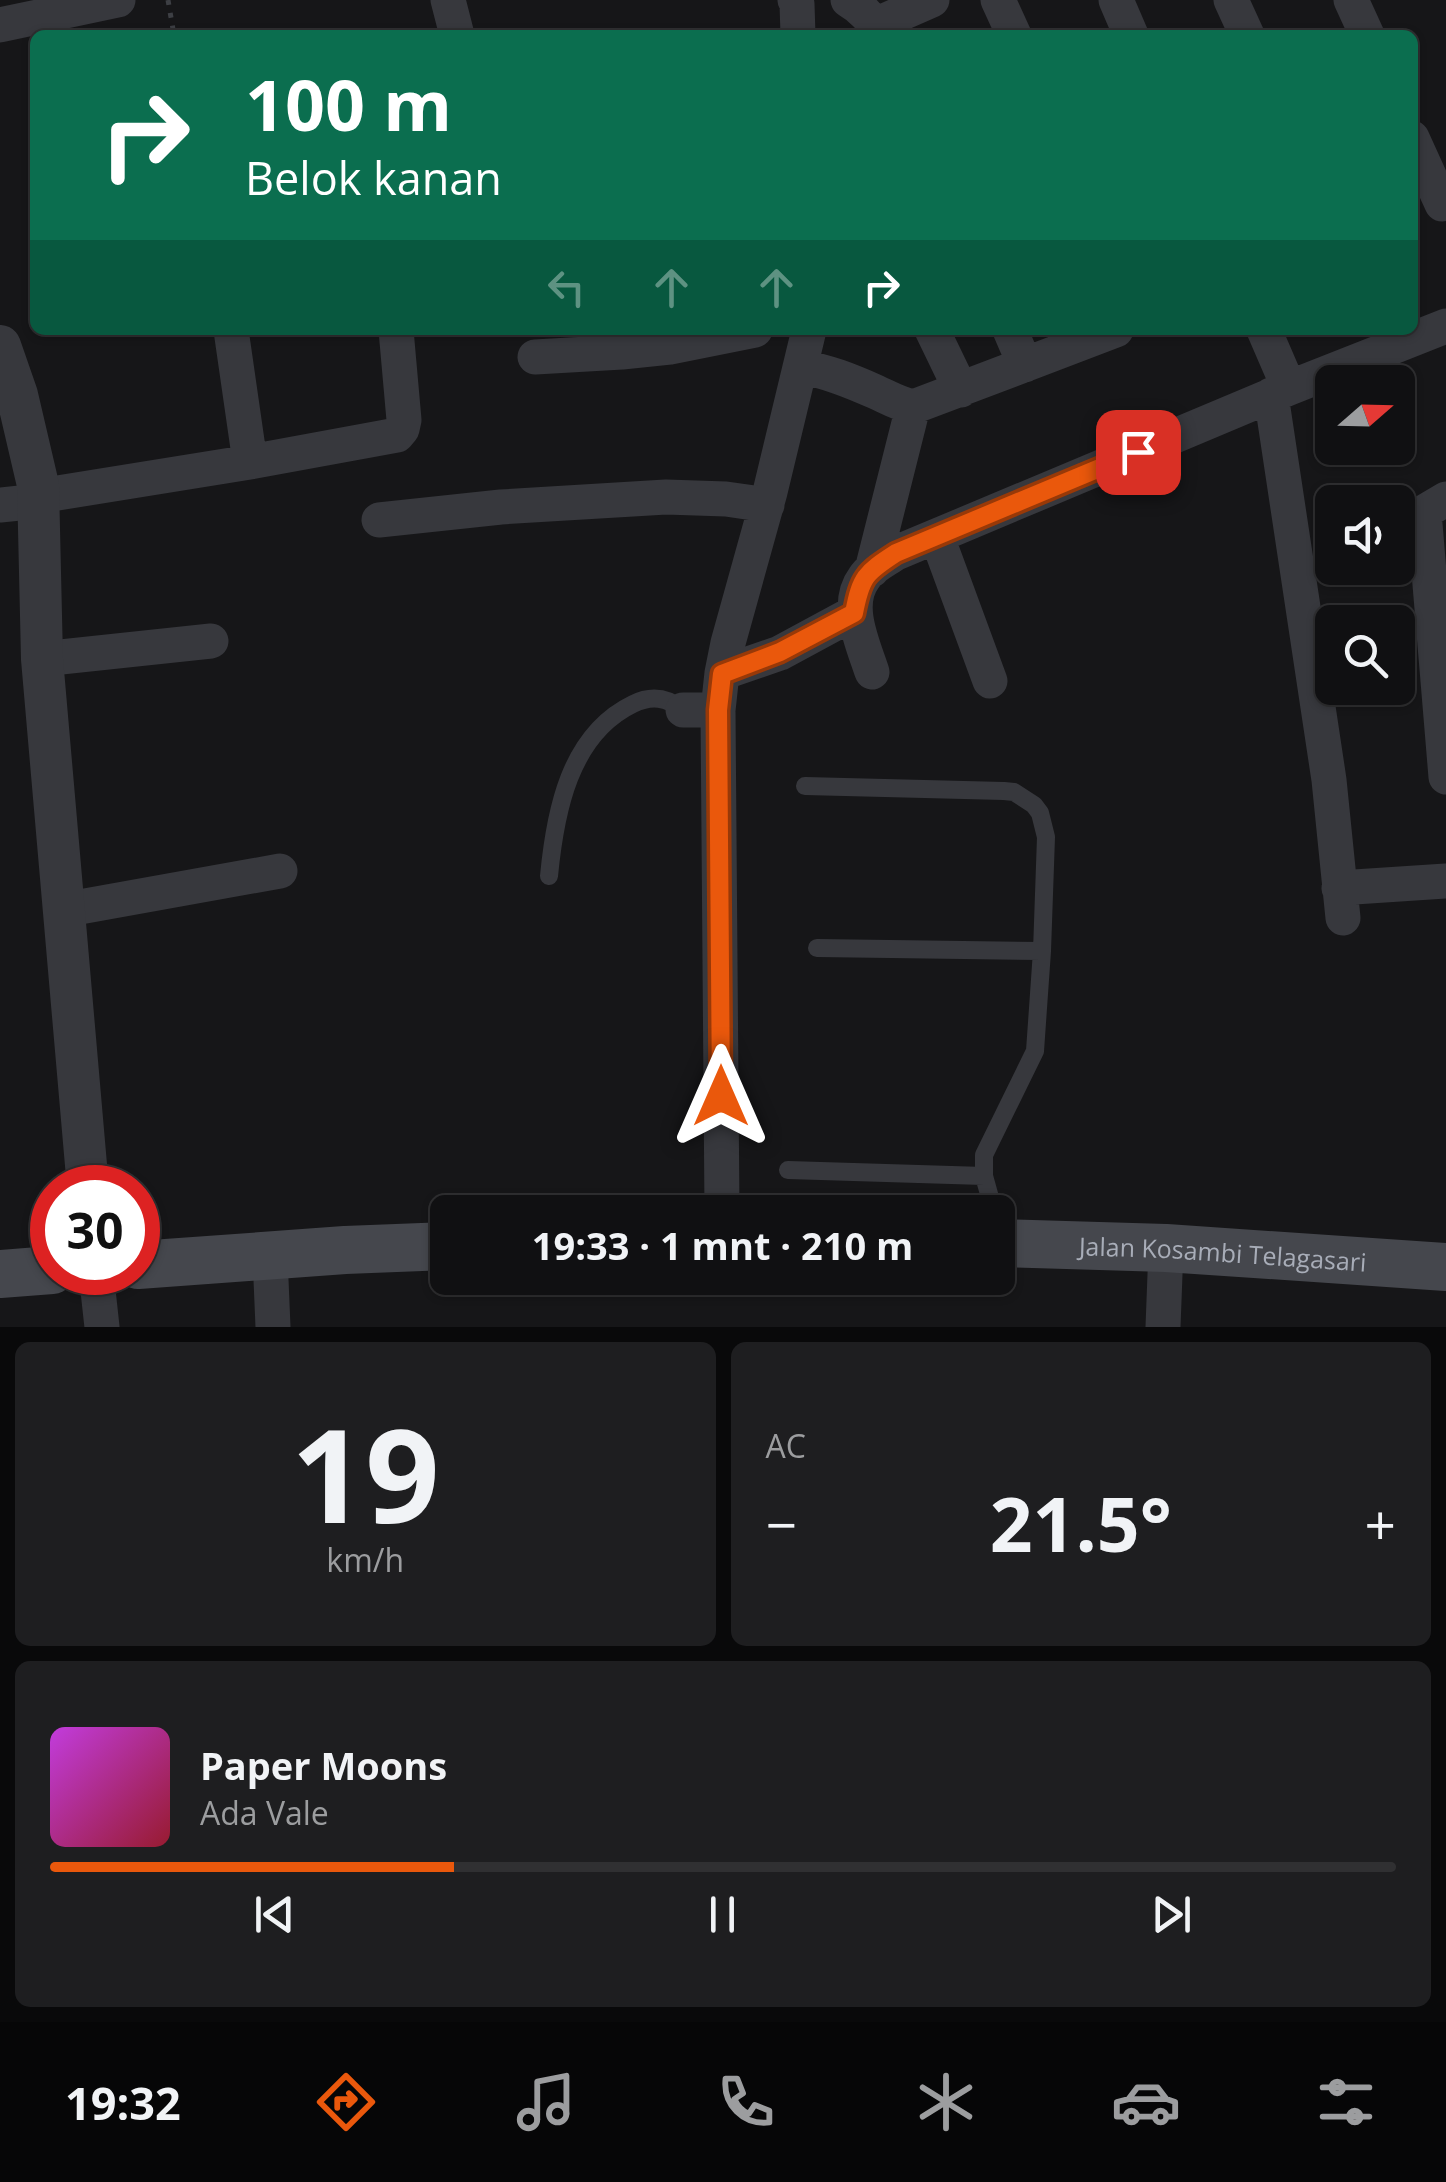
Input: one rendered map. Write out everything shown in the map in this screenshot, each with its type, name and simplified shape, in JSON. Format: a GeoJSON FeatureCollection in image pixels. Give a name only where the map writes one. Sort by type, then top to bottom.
{"type":"FeatureCollection","features":[{"type":"Feature","properties":{"kind":"main road","name":"Jalan Kosambi Telagasari"},"geometry":{"type":"LineString","coordinates":[[1015,1233],[1446,1268]]}},
{"type":"Feature","properties":{"kind":"main road"},"geometry":{"type":"LineString","coordinates":[[160,1264],[430,1247]]}},
{"type":"Feature","properties":{"kind":"main road"},"geometry":{"type":"LineString","coordinates":[[0,1274],[30,1272]]}},
{"type":"Feature","properties":{"kind":"street"},"geometry":{"type":"LineString","coordinates":[[0,24],[118,0]]}},
{"type":"Feature","properties":{"kind":"street"},"geometry":{"type":"LineString","coordinates":[[448,0],[456,30]]}},
{"type":"Feature","properties":{"kind":"street"},"geometry":{"type":"LineString","coordinates":[[848,0],[863,10],[878,30],[932,0]]}},
{"type":"Feature","properties":{"kind":"street"},"geometry":{"type":"LineString","coordinates":[[998,0],[1012,30]]}},
{"type":"Feature","properties":{"kind":"street"},"geometry":{"type":"LineString","coordinates":[[1116,0],[1130,30]]}},
{"type":"Feature","properties":{"kind":"street"},"geometry":{"type":"LineString","coordinates":[[1231,0],[1245,30]]}},
{"type":"Feature","properties":{"kind":"street"},"geometry":{"type":"LineString","coordinates":[[1351,0],[1365,30]]}},
{"type":"Feature","properties":{"kind":"street"},"geometry":{"type":"LineString","coordinates":[[1418,157],[1434,207]]}},
{"type":"Feature","properties":{"kind":"street"},"geometry":{"type":"LineString","coordinates":[[872,672],[854,613],[865,576],[896,553],[1446,326]]}},
{"type":"Feature","properties":{"kind":"street"},"geometry":{"type":"LineString","coordinates":[[232,335],[250,462]]}},
{"type":"Feature","properties":{"kind":"street"},"geometry":{"type":"LineString","coordinates":[[26,501],[397,435],[404,420],[396,335]]}},
{"type":"Feature","properties":{"kind":"street"},"geometry":{"type":"LineString","coordinates":[[535,357],[622,352],[670,338],[695,344],[734,335]]}},
{"type":"Feature","properties":{"kind":"street"},"geometry":{"type":"LineString","coordinates":[[722,1195],[718,710],[728,643],[767,505],[808,335]]}},
{"type":"Feature","properties":{"kind":"street"},"geometry":{"type":"LineString","coordinates":[[934,335],[961,390]]}},
{"type":"Feature","properties":{"kind":"street"},"geometry":{"type":"LineString","coordinates":[[1012,335],[1025,365]]}},
{"type":"Feature","properties":{"kind":"street"},"geometry":{"type":"LineString","coordinates":[[800,367],[833,375],[913,407],[1103,335]]}},
{"type":"Feature","properties":{"kind":"street"},"geometry":{"type":"LineString","coordinates":[[1265,335],[1280,392],[1341,903],[1446,881]]}},
{"type":"Feature","properties":{"kind":"street"},"geometry":{"type":"LineString","coordinates":[[0,346],[22,411],[26,501],[86,1165]]}},
{"type":"Feature","properties":{"kind":"street"},"geometry":{"type":"LineString","coordinates":[[872,570],[913,407]]}},
{"type":"Feature","properties":{"kind":"street"},"geometry":{"type":"LineString","coordinates":[[379,520],[666,496],[767,505]]}},
{"type":"Feature","properties":{"kind":"street"},"geometry":{"type":"LineString","coordinates":[[1446,499],[1424,512],[1446,777]]}},
{"type":"Feature","properties":{"kind":"street"},"geometry":{"type":"LineString","coordinates":[[936,537],[990,681]]}},
{"type":"Feature","properties":{"kind":"street"},"geometry":{"type":"LineString","coordinates":[[722,674],[780,652],[854,613]]}},
{"type":"Feature","properties":{"kind":"street"},"geometry":{"type":"LineString","coordinates":[[42,659],[211,641]]}},
{"type":"Feature","properties":{"kind":"street"},"geometry":{"type":"LineString","coordinates":[[683,710],[718,710]]}},
{"type":"Feature","properties":{"kind":"street"},"geometry":{"type":"LineString","coordinates":[[62,910],[280,870]]}},
{"type":"Feature","properties":{"kind":"street"},"geometry":{"type":"LineString","coordinates":[[1163,1327],[1166,1248]]}},
{"type":"Feature","properties":{"kind":"street"},"geometry":{"type":"LineString","coordinates":[[270,1256],[273,1327]]}},
{"type":"Feature","properties":{"kind":"street"},"geometry":{"type":"LineString","coordinates":[[99,1295],[102,1327]]}},
{"type":"Feature","properties":{"kind":"lane"},"geometry":{"type":"LineString","coordinates":[[549,876],[558,810],[586,745],[619,711],[644,699],[664,699],[683,710]]}},
{"type":"Feature","properties":{"kind":"lane"},"geometry":{"type":"LineString","coordinates":[[804,786],[1014,792],[1040,812],[1044,824],[1042,952],[1035,1050],[987,1148],[984,1176],[989,1195]]}},
{"type":"Feature","properties":{"kind":"lane"},"geometry":{"type":"LineString","coordinates":[[817,948],[1042,952]]}},
{"type":"Feature","properties":{"kind":"lane"},"geometry":{"type":"LineString","coordinates":[[788,1170],[984,1176]]}},
{"type":"Feature","properties":{"kind":"path"},"geometry":{"type":"LineString","coordinates":[[168,0],[173,30]]}},
{"type":"Feature","properties":{"kind":"route"},"geometry":{"type":"LineString","coordinates":[[721,1096],[718,710],[722,674],[780,652],[854,613],[865,576],[896,553],[1138,452]]}}]}
